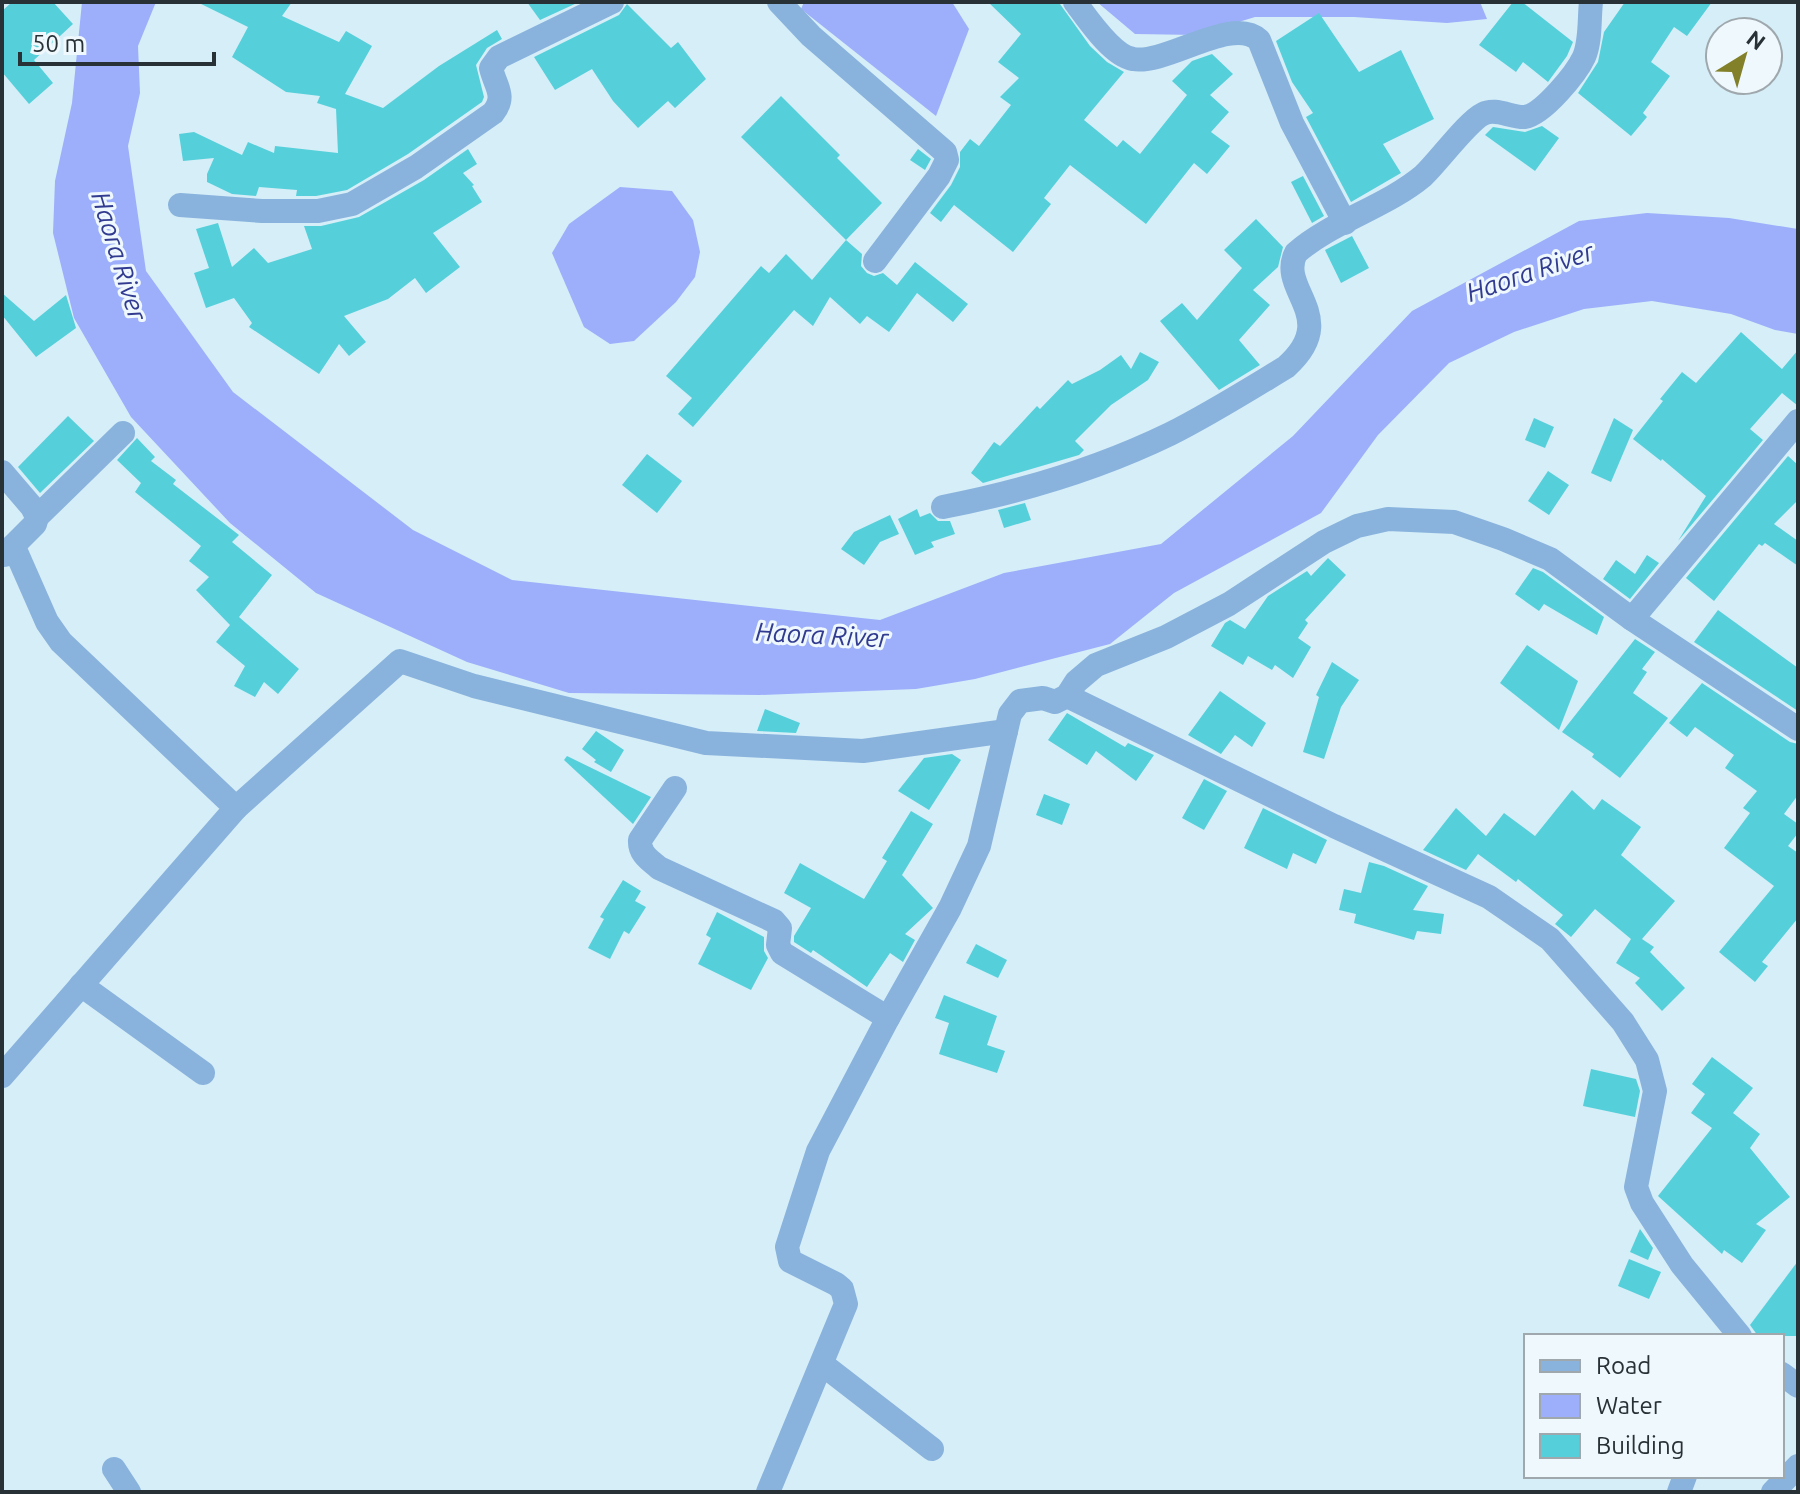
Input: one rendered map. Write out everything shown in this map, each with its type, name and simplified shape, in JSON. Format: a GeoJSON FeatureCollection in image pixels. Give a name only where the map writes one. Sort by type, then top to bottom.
{"type":"FeatureCollection","features":[{"type":"Feature","properties":{"kind":"street"},"geometry":{"type":"LineString","coordinates":[[180,205],[262,211],[318,211],[352,204],[416,167],[493,113],[500,105],[501,98],[491,68],[499,57],[612,2]]}},
{"type":"Feature","properties":{"kind":"street"},"geometry":{"type":"LineString","coordinates":[[779,2],[811,36],[945,152],[945,166],[939,176],[875,261]]}},
{"type":"Feature","properties":{"kind":"street"},"geometry":{"type":"LineString","coordinates":[[1075,2],[1111,46],[1133,59],[1149,58],[1237,32],[1253,34],[1259,40],[1308,159],[1345,223]]}},
{"type":"Feature","properties":{"kind":"street"},"geometry":{"type":"LineString","coordinates":[[943,507],[985,499],[1085,468],[1168,435],[1286,367],[1300,355],[1310,331],[1292,268],[1294,257],[1301,248],[1402,191],[1422,176],[1481,114],[1491,111],[1515,117],[1529,116],[1539,111],[1568,80],[1584,56],[1591,2]]}},
{"type":"Feature","properties":{"kind":"street"},"geometry":{"type":"LineString","coordinates":[[1632,619],[1798,421]]}},
{"type":"Feature","properties":{"kind":"street"},"geometry":{"type":"LineString","coordinates":[[123,433],[37,517],[35,524],[8,552],[61,642],[236,808]]}},
{"type":"Feature","properties":{"kind":"street"},"geometry":{"type":"LineString","coordinates":[[2,472],[37,517]]}},
{"type":"Feature","properties":{"kind":"street"},"geometry":{"type":"LineString","coordinates":[[768,1492],[844,1312],[845,1295],[836,1284],[793,1264],[787,1255],[787,1247],[818,1151],[950,908],[979,846],[1010,714],[1020,701],[1043,698],[1055,702],[1067,696],[1076,682],[1096,665],[1166,637],[1229,604],[1324,542],[1357,526],[1388,519],[1454,522],[1550,559],[1632,619],[1798,729]]}},
{"type":"Feature","properties":{"kind":"street"},"geometry":{"type":"LineString","coordinates":[[2,1076],[236,808],[400,661],[474,686],[706,743],[863,751],[1006,731]]}},
{"type":"Feature","properties":{"kind":"street"},"geometry":{"type":"LineString","coordinates":[[1067,696],[1334,826],[1489,897],[1550,939],[1623,1022],[1647,1060],[1655,1091],[1636,1187],[1642,1203],[1682,1265],[1738,1334]]}},
{"type":"Feature","properties":{"kind":"street"},"geometry":{"type":"LineString","coordinates":[[675,788],[640,840],[640,850],[645,856],[659,868],[774,921],[780,928],[778,945],[782,953],[888,1018]]}},
{"type":"Feature","properties":{"kind":"street"},"geometry":{"type":"LineString","coordinates":[[81,985],[203,1073]]}},
{"type":"Feature","properties":{"kind":"street"},"geometry":{"type":"LineString","coordinates":[[822,1364],[932,1449]]}},
{"type":"Feature","properties":{"kind":"street"},"geometry":{"type":"LineString","coordinates":[[1773,1492],[1798,1466]]}},
{"type":"Feature","properties":{"kind":"street"},"geometry":{"type":"LineString","coordinates":[[114,1469],[129,1492]]}},
{"type":"Feature","properties":{"kind":"water","name":"Haora River"},"geometry":{"type":"Polygon","coordinates":[[[82,2],[156,2],[138,46],[140,93],[128,146],[146,271],[233,392],[413,530],[512,580],[880,620],[1004,573],[1161,544],[1293,436],[1412,311],[1579,221],[1647,213],[1729,218],[1798,229],[1798,334],[1775,330],[1731,314],[1652,301],[1584,309],[1514,332],[1449,363],[1378,435],[1321,513],[1174,593],[1110,644],[975,679],[916,689],[759,695],[569,693],[467,662],[316,593],[230,523],[131,417],[74,318],[53,233],[55,181],[72,103],[82,2]]]}},
{"type":"Feature","properties":{"kind":"water"},"geometry":{"type":"Polygon","coordinates":[[[804,2],[952,2],[969,29],[936,116],[801,9],[804,2]]]}},
{"type":"Feature","properties":{"kind":"water"},"geometry":{"type":"Polygon","coordinates":[[[1097,2],[1480,2],[1487,19],[1447,23],[1354,17],[1255,17],[1196,35],[1135,34],[1097,2]]]}},
{"type":"Feature","properties":{"kind":"water"},"geometry":{"type":"Polygon","coordinates":[[[620,187],[672,191],[693,220],[700,252],[695,277],[676,302],[634,341],[610,344],[584,327],[552,253],[569,224],[620,187]]]}},
{"type":"Feature","properties":{"kind":"building"},"geometry":{"type":"Polygon","coordinates":[[[12,2],[53,2],[73,24],[34,60],[53,83],[29,104],[2,72],[2,11],[12,2]]]}},
{"type":"Feature","properties":{"kind":"building"},"geometry":{"type":"Polygon","coordinates":[[[197,2],[292,2],[282,16],[339,42],[346,31],[372,46],[345,94],[383,108],[439,66],[497,30],[502,39],[487,48],[476,65],[484,97],[482,102],[408,154],[347,190],[296,196],[297,190],[259,187],[256,196],[232,194],[207,182],[214,158],[183,161],[179,134],[194,132],[242,155],[248,142],[274,153],[275,146],[338,153],[336,109],[317,103],[320,96],[286,92],[232,57],[248,27],[197,2]]]}},
{"type":"Feature","properties":{"kind":"building"},"geometry":{"type":"Polygon","coordinates":[[[527,2],[576,2],[577,3],[540,20],[527,2]]]}},
{"type":"Feature","properties":{"kind":"building"},"geometry":{"type":"Polygon","coordinates":[[[988,2],[1060,4],[1090,46],[1124,72],[1084,120],[1117,147],[1123,140],[1140,154],[1187,95],[1172,81],[1192,61],[1212,54],[1233,74],[1210,95],[1229,112],[1211,132],[1230,146],[1207,174],[1194,163],[1146,224],[1070,165],[1044,198],[1051,204],[1013,252],[954,205],[941,222],[930,213],[960,167],[960,152],[970,139],[979,146],[1011,105],[1000,97],[1019,78],[998,62],[1021,34],[988,2]]]}},
{"type":"Feature","properties":{"kind":"building"},"geometry":{"type":"Polygon","coordinates":[[[1513,2],[1522,2],[1573,42],[1548,82],[1523,62],[1516,72],[1479,45],[1513,2]]]}},
{"type":"Feature","properties":{"kind":"building"},"geometry":{"type":"Polygon","coordinates":[[[1625,2],[1712,2],[1687,36],[1674,27],[1651,62],[1670,76],[1643,113],[1647,117],[1631,136],[1578,93],[1598,62],[1604,32],[1625,2]]]}},
{"type":"Feature","properties":{"kind":"building"},"geometry":{"type":"Polygon","coordinates":[[[627,4],[671,48],[678,42],[706,79],[675,108],[668,101],[638,128],[613,101],[592,69],[555,90],[534,57],[619,15],[627,4]]]}},
{"type":"Feature","properties":{"kind":"building"},"geometry":{"type":"Polygon","coordinates":[[[1319,13],[1359,72],[1401,50],[1434,119],[1383,144],[1401,173],[1351,202],[1306,117],[1313,113],[1292,82],[1276,41],[1319,13]]]}},
{"type":"Feature","properties":{"kind":"building"},"geometry":{"type":"Polygon","coordinates":[[[781,96],[840,155],[837,158],[882,203],[846,240],[741,137],[781,96]]]}},
{"type":"Feature","properties":{"kind":"building"},"geometry":{"type":"Polygon","coordinates":[[[1542,126],[1559,138],[1535,171],[1485,135],[1493,127],[1525,132],[1542,126]]]}},
{"type":"Feature","properties":{"kind":"building"},"geometry":{"type":"Polygon","coordinates":[[[468,149],[477,164],[463,173],[474,185],[482,202],[433,233],[460,267],[426,293],[415,278],[388,299],[344,316],[366,342],[349,356],[339,344],[319,374],[249,327],[252,323],[234,298],[206,308],[194,273],[209,268],[196,229],[218,223],[232,267],[254,248],[268,263],[312,249],[304,226],[321,226],[359,217],[424,180],[468,149]]]}},
{"type":"Feature","properties":{"kind":"building"},"geometry":{"type":"Polygon","coordinates":[[[918,149],[931,159],[925,170],[910,160],[918,149]]]}},
{"type":"Feature","properties":{"kind":"building"},"geometry":{"type":"Polygon","coordinates":[[[1303,176],[1324,216],[1312,223],[1291,182],[1303,176]]]}},
{"type":"Feature","properties":{"kind":"building"},"geometry":{"type":"Polygon","coordinates":[[[1256,219],[1283,247],[1278,267],[1253,290],[1270,305],[1239,340],[1260,365],[1219,390],[1160,321],[1182,303],[1197,320],[1242,268],[1224,250],[1256,219]]]}},
{"type":"Feature","properties":{"kind":"building"},"geometry":{"type":"Polygon","coordinates":[[[1352,236],[1369,268],[1341,283],[1325,250],[1352,236]]]}},
{"type":"Feature","properties":{"kind":"building"},"geometry":{"type":"Polygon","coordinates":[[[846,240],[862,254],[861,266],[867,273],[874,276],[883,273],[897,285],[915,262],[968,304],[953,322],[917,293],[889,332],[867,316],[860,324],[830,297],[813,326],[794,310],[693,427],[678,414],[692,398],[666,376],[761,266],[769,273],[786,254],[812,280],[846,240]]]}},
{"type":"Feature","properties":{"kind":"building"},"geometry":{"type":"Polygon","coordinates":[[[2,293],[34,321],[66,295],[76,328],[36,357],[2,315],[2,293]]]}},
{"type":"Feature","properties":{"kind":"building"},"geometry":{"type":"Polygon","coordinates":[[[1741,332],[1782,369],[1798,350],[1798,406],[1782,393],[1750,429],[1763,440],[1678,541],[1706,496],[1633,439],[1682,372],[1696,383],[1741,332]]]}},
{"type":"Feature","properties":{"kind":"building"},"geometry":{"type":"Polygon","coordinates":[[[1140,352],[1159,362],[1148,380],[1111,405],[1075,441],[1084,450],[1079,455],[983,483],[971,473],[994,442],[1000,446],[1037,406],[1040,409],[1068,380],[1072,384],[1121,355],[1131,369],[1140,352]]]}},
{"type":"Feature","properties":{"kind":"building"},"geometry":{"type":"Polygon","coordinates":[[[68,416],[94,441],[40,493],[18,467],[68,416]]]}},
{"type":"Feature","properties":{"kind":"building"},"geometry":{"type":"Polygon","coordinates":[[[1534,418],[1554,427],[1545,448],[1525,440],[1534,418]]]}},
{"type":"Feature","properties":{"kind":"building"},"geometry":{"type":"Polygon","coordinates":[[[1614,418],[1633,430],[1611,482],[1591,473],[1614,418]]]}},
{"type":"Feature","properties":{"kind":"building"},"geometry":{"type":"Polygon","coordinates":[[[137,438],[155,457],[151,461],[176,480],[173,484],[239,535],[232,542],[272,575],[239,617],[299,669],[278,694],[264,682],[255,697],[234,686],[245,666],[216,642],[230,625],[196,590],[209,577],[189,561],[201,546],[135,492],[141,483],[117,460],[137,438]]]}},
{"type":"Feature","properties":{"kind":"building"},"geometry":{"type":"Polygon","coordinates":[[[647,454],[682,481],[657,513],[622,485],[647,454]]]}},
{"type":"Feature","properties":{"kind":"building"},"geometry":{"type":"Polygon","coordinates":[[[1788,456],[1798,465],[1798,500],[1774,524],[1798,541],[1798,566],[1765,543],[1762,546],[1759,544],[1714,601],[1686,578],[1788,456]]]}},
{"type":"Feature","properties":{"kind":"building"},"geometry":{"type":"Polygon","coordinates":[[[1548,471],[1569,485],[1549,515],[1528,501],[1548,471]]]}},
{"type":"Feature","properties":{"kind":"building"},"geometry":{"type":"Polygon","coordinates":[[[1025,503],[1031,520],[1004,528],[998,510],[1025,503]]]}},
{"type":"Feature","properties":{"kind":"building"},"geometry":{"type":"Polygon","coordinates":[[[917,509],[920,517],[930,513],[938,521],[950,521],[955,534],[931,542],[934,547],[915,555],[898,519],[917,509]]]}},
{"type":"Feature","properties":{"kind":"building"},"geometry":{"type":"Polygon","coordinates":[[[890,515],[899,534],[880,542],[864,565],[841,549],[854,532],[890,515]]]}},
{"type":"Feature","properties":{"kind":"building"},"geometry":{"type":"Polygon","coordinates":[[[1647,555],[1659,563],[1630,599],[1603,579],[1616,560],[1635,574],[1647,555]]]}},
{"type":"Feature","properties":{"kind":"building"},"geometry":{"type":"Polygon","coordinates":[[[1328,558],[1346,575],[1305,620],[1308,623],[1298,638],[1311,647],[1293,678],[1275,665],[1272,670],[1248,656],[1243,665],[1211,646],[1225,623],[1230,620],[1245,629],[1268,596],[1307,571],[1311,576],[1328,558]]]}},
{"type":"Feature","properties":{"kind":"building"},"geometry":{"type":"Polygon","coordinates":[[[1533,568],[1604,617],[1597,635],[1544,604],[1539,611],[1515,594],[1533,568]]]}},
{"type":"Feature","properties":{"kind":"building"},"geometry":{"type":"Polygon","coordinates":[[[1718,610],[1798,668],[1798,711],[1694,642],[1718,610]]]}},
{"type":"Feature","properties":{"kind":"building"},"geometry":{"type":"Polygon","coordinates":[[[1635,639],[1655,652],[1642,669],[1647,672],[1633,693],[1668,718],[1620,778],[1592,757],[1594,754],[1562,732],[1635,639]]]}},
{"type":"Feature","properties":{"kind":"building"},"geometry":{"type":"Polygon","coordinates":[[[1527,645],[1578,681],[1559,730],[1500,683],[1527,645]]]}},
{"type":"Feature","properties":{"kind":"building"},"geometry":{"type":"Polygon","coordinates":[[[1332,662],[1359,680],[1341,707],[1324,759],[1303,752],[1319,697],[1316,695],[1332,662]]]}},
{"type":"Feature","properties":{"kind":"building"},"geometry":{"type":"Polygon","coordinates":[[[1702,683],[1790,742],[1798,744],[1798,795],[1784,814],[1798,824],[1798,833],[1788,846],[1798,853],[1798,918],[1762,962],[1768,966],[1755,982],[1719,952],[1774,886],[1724,848],[1750,813],[1743,808],[1757,791],[1725,768],[1734,755],[1695,727],[1687,737],[1669,723],[1702,683]]]}},
{"type":"Feature","properties":{"kind":"building"},"geometry":{"type":"Polygon","coordinates":[[[1220,691],[1266,723],[1252,747],[1235,735],[1221,754],[1188,735],[1220,691]]]}},
{"type":"Feature","properties":{"kind":"building"},"geometry":{"type":"Polygon","coordinates":[[[765,709],[800,723],[796,733],[757,731],[765,709]]]}},
{"type":"Feature","properties":{"kind":"building"},"geometry":{"type":"Polygon","coordinates":[[[1067,713],[1125,747],[1128,743],[1154,755],[1136,781],[1096,751],[1087,765],[1048,740],[1067,713]]]}},
{"type":"Feature","properties":{"kind":"building"},"geometry":{"type":"Polygon","coordinates":[[[596,731],[624,750],[611,772],[594,762],[596,760],[582,749],[596,731]]]}},
{"type":"Feature","properties":{"kind":"building"},"geometry":{"type":"Polygon","coordinates":[[[952,754],[961,760],[929,810],[898,791],[924,758],[952,754]]]}},
{"type":"Feature","properties":{"kind":"building"},"geometry":{"type":"Polygon","coordinates":[[[567,756],[651,797],[633,824],[564,760],[567,756]]]}},
{"type":"Feature","properties":{"kind":"building"},"geometry":{"type":"Polygon","coordinates":[[[1204,779],[1227,791],[1204,830],[1182,818],[1204,779]]]}},
{"type":"Feature","properties":{"kind":"building"},"geometry":{"type":"Polygon","coordinates":[[[1572,790],[1594,810],[1602,799],[1641,827],[1621,855],[1675,901],[1642,939],[1654,947],[1650,952],[1685,988],[1662,1011],[1635,983],[1640,978],[1616,963],[1631,939],[1595,909],[1571,937],[1555,924],[1563,915],[1518,879],[1516,882],[1478,854],[1466,870],[1423,850],[1456,808],[1486,836],[1504,813],[1535,836],[1572,790]]]}},
{"type":"Feature","properties":{"kind":"building"},"geometry":{"type":"Polygon","coordinates":[[[1044,794],[1070,804],[1062,825],[1036,815],[1044,794]]]}},
{"type":"Feature","properties":{"kind":"building"},"geometry":{"type":"Polygon","coordinates":[[[1263,808],[1327,840],[1316,864],[1293,853],[1287,869],[1244,848],[1263,808]]]}},
{"type":"Feature","properties":{"kind":"building"},"geometry":{"type":"Polygon","coordinates":[[[911,811],[933,824],[902,875],[933,908],[905,934],[915,940],[903,962],[890,953],[867,987],[813,950],[811,953],[794,942],[794,936],[811,908],[784,893],[800,863],[864,899],[887,861],[882,858],[911,811]]]}},
{"type":"Feature","properties":{"kind":"building"},"geometry":{"type":"Polygon","coordinates":[[[1369,862],[1428,886],[1413,910],[1444,914],[1441,934],[1417,931],[1414,940],[1354,923],[1356,914],[1339,910],[1344,889],[1361,893],[1369,862]]]}},
{"type":"Feature","properties":{"kind":"building"},"geometry":{"type":"Polygon","coordinates":[[[623,880],[641,891],[635,901],[646,907],[629,934],[624,931],[610,959],[588,948],[604,919],[600,917],[623,880]]]}},
{"type":"Feature","properties":{"kind":"building"},"geometry":{"type":"Polygon","coordinates":[[[717,912],[764,937],[764,951],[768,958],[751,990],[698,964],[711,938],[706,935],[717,912]]]}},
{"type":"Feature","properties":{"kind":"building"},"geometry":{"type":"Polygon","coordinates":[[[976,944],[1007,960],[998,978],[966,963],[976,944]]]}},
{"type":"Feature","properties":{"kind":"building"},"geometry":{"type":"Polygon","coordinates":[[[944,995],[997,1016],[987,1045],[1005,1051],[997,1073],[939,1054],[949,1023],[935,1018],[944,995]]]}},
{"type":"Feature","properties":{"kind":"building"},"geometry":{"type":"Polygon","coordinates":[[[1712,1057],[1753,1088],[1733,1113],[1760,1134],[1750,1148],[1790,1197],[1756,1224],[1766,1230],[1742,1263],[1724,1250],[1722,1254],[1658,1196],[1712,1128],[1691,1113],[1705,1094],[1692,1084],[1712,1057]]]}},
{"type":"Feature","properties":{"kind":"building"},"geometry":{"type":"Polygon","coordinates":[[[1591,1069],[1636,1079],[1640,1091],[1635,1117],[1583,1106],[1591,1069]]]}},
{"type":"Feature","properties":{"kind":"building"},"geometry":{"type":"Polygon","coordinates":[[[1640,1229],[1653,1248],[1648,1260],[1630,1252],[1640,1229]]]}},
{"type":"Feature","properties":{"kind":"building"},"geometry":{"type":"Polygon","coordinates":[[[1629,1259],[1661,1272],[1649,1299],[1618,1286],[1629,1259]]]}},
{"type":"Feature","properties":{"kind":"building"},"geometry":{"type":"Polygon","coordinates":[[[1798,1261],[1798,1336],[1757,1334],[1750,1325],[1798,1261]]]}}]}
